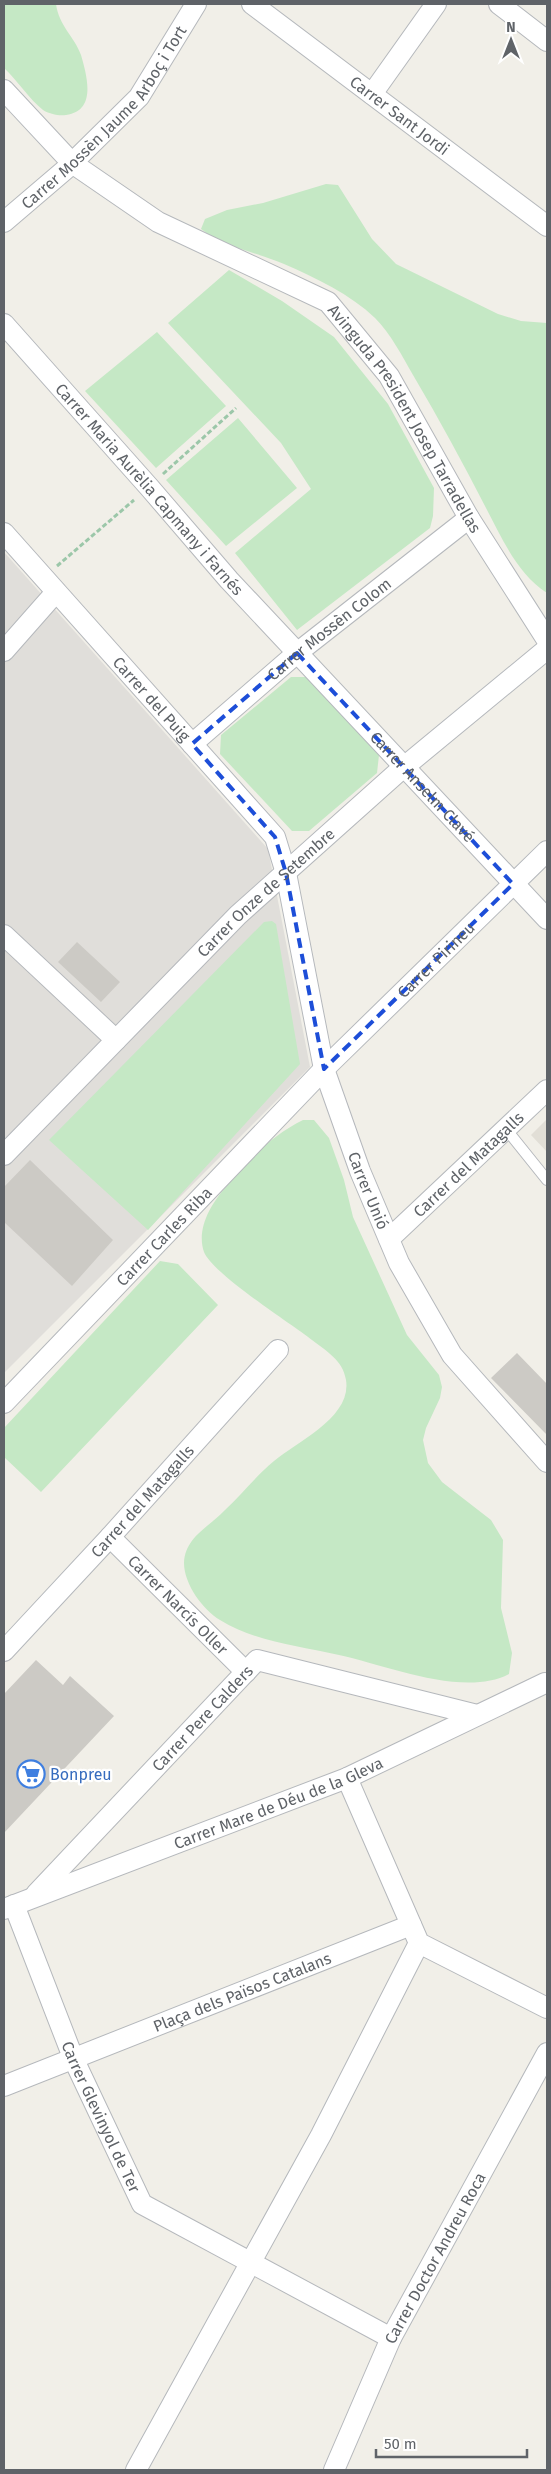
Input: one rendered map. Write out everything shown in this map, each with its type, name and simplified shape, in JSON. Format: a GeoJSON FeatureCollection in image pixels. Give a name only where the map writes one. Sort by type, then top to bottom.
{"type":"FeatureCollection","features":[{"type":"Feature","properties":{"kind":"street","name":"Carrer Mossèn Jaume Arboç i Tort"},"geometry":{"type":"LineString","coordinates":[[4,222],[72,162],[139,97],[196,4]]}},
{"type":"Feature","properties":{"kind":"street","name":"Carrer Sant Jordi"},"geometry":{"type":"LineString","coordinates":[[252,4],[547,226]]}},
{"type":"Feature","properties":{"kind":"street"},"geometry":{"type":"LineString","coordinates":[[372,94],[436,4]]}},
{"type":"Feature","properties":{"kind":"street"},"geometry":{"type":"LineString","coordinates":[[499,4],[547,41]]}},
{"type":"Feature","properties":{"kind":"street","name":"Avinguda President Josep Tarradellas"},"geometry":{"type":"LineString","coordinates":[[4,90],[72,162],[158,222],[328,302],[389,376],[469,518],[547,640]]}},
{"type":"Feature","properties":{"kind":"street","name":"Carrer Maria Aurèlia Capmany i Farnés"},"geometry":{"type":"LineString","coordinates":[[4,324],[229,580],[297,653]]}},
{"type":"Feature","properties":{"kind":"street","name":"Carrer Mossèn Colom"},"geometry":{"type":"LineString","coordinates":[[192,744],[297,653],[469,518]]}},
{"type":"Feature","properties":{"kind":"street","name":"Carrer del Puig"},"geometry":{"type":"LineString","coordinates":[[4,533],[275,837],[286,873]]}},
{"type":"Feature","properties":{"kind":"street"},"geometry":{"type":"LineString","coordinates":[[4,651],[56,592]]}},
{"type":"Feature","properties":{"kind":"street","name":"Carrer Onze de Setembre"},"geometry":{"type":"LineString","coordinates":[[4,1155],[238,916],[404,767],[547,649]]}},
{"type":"Feature","properties":{"kind":"street","name":"Carrer Anselm Clavé"},"geometry":{"type":"LineString","coordinates":[[297,653],[547,919]]}},
{"type":"Feature","properties":{"kind":"street","name":"Carrer Pirineu"},"geometry":{"type":"LineString","coordinates":[[324,1069],[547,851]]}},
{"type":"Feature","properties":{"kind":"street","name":"Carrer Unió"},"geometry":{"type":"LineString","coordinates":[[286,873],[324,1069],[360,1171],[399,1263],[452,1355],[547,1462]]}},
{"type":"Feature","properties":{"kind":"street"},"geometry":{"type":"LineString","coordinates":[[4,935],[116,1040]]}},
{"type":"Feature","properties":{"kind":"street","name":"Carrer Carles Riba"},"geometry":{"type":"LineString","coordinates":[[4,1403],[324,1069]]}},
{"type":"Feature","properties":{"kind":"street","name":"Carrer del Matagalls"},"geometry":{"type":"LineString","coordinates":[[389,1239],[547,1090]]}},
{"type":"Feature","properties":{"kind":"street","name":"Carrer del Matagalls"},"geometry":{"type":"LineString","coordinates":[[4,1651],[110,1537],[278,1350]]}},
{"type":"Feature","properties":{"kind":"street","name":"Carrer Narcís Oller"},"geometry":{"type":"LineString","coordinates":[[110,1537],[246,1672]]}},
{"type":"Feature","properties":{"kind":"street","name":"Carrer Pere Calders"},"geometry":{"type":"LineString","coordinates":[[33,1898],[257,1660],[478,1715]]}},
{"type":"Feature","properties":{"kind":"street","name":"Carrer Mare de Déu de la Gleva"},"geometry":{"type":"LineString","coordinates":[[9,1907],[347,1778],[478,1715],[547,1686]]}},
{"type":"Feature","properties":{"kind":"street"},"geometry":{"type":"LineString","coordinates":[[347,1778],[415,1934],[547,2008]]}},
{"type":"Feature","properties":{"kind":"street","name":"Carrer Glevinyol de Ter"},"geometry":{"type":"LineString","coordinates":[[9,1907],[74,2060],[142,2204],[391,2338]]}},
{"type":"Feature","properties":{"kind":"street"},"geometry":{"type":"LineString","coordinates":[[136,2470],[321,2135],[415,1934]]}},
{"type":"Feature","properties":{"kind":"street","name":"Plaça dels Països Catalans"},"geometry":{"type":"LineString","coordinates":[[4,2086],[415,1934]]}},
{"type":"Feature","properties":{"kind":"street","name":"Carrer Doctor Andreu Roca"},"geometry":{"type":"LineString","coordinates":[[334,2470],[391,2338],[547,2053]]}},
{"type":"Feature","properties":{"kind":"lane"},"geometry":{"type":"LineString","coordinates":[[506,1129],[547,1180]]}},
{"type":"Feature","properties":{"kind":"highlighted area"},"geometry":{"type":"Polygon","coordinates":[[[297,653],[513,884],[324,1069],[286,873],[275,837],[192,744],[297,653]]]}},
{"type":"Feature","properties":{"kind":"shaded area"},"geometry":{"type":"Polygon","coordinates":[[[4,552],[268,849],[310,1067],[4,1373],[4,552]]]}},
{"type":"Feature","properties":{"kind":"shaded area"},"geometry":{"type":"Polygon","coordinates":[[[547,1119],[547,1152],[531,1135],[547,1119]]]}},
{"type":"Feature","properties":{"kind":"green space"},"geometry":{"type":"Polygon","coordinates":[[[4,4],[56,4],[60,19],[81,55],[86,73],[86,100],[76,112],[60,115],[51,114],[43,110],[4,68],[4,4]]]}},
{"type":"Feature","properties":{"kind":"green space"},"geometry":{"type":"Polygon","coordinates":[[[326,184],[338,185],[372,239],[396,264],[498,314],[521,321],[547,323],[547,593],[527,576],[511,555],[451,441],[381,324],[355,301],[320,281],[284,264],[221,241],[201,229],[205,219],[227,210],[263,203],[326,184]]]}},
{"type":"Feature","properties":{"kind":"green space"},"geometry":{"type":"Polygon","coordinates":[[[229,270],[282,301],[334,337],[388,404],[434,488],[433,516],[430,528],[297,630],[235,553],[311,489],[281,443],[168,323],[229,270]]]}},
{"type":"Feature","properties":{"kind":"green space"},"geometry":{"type":"Polygon","coordinates":[[[157,332],[226,406],[156,468],[85,391],[157,332]]]}},
{"type":"Feature","properties":{"kind":"green space"},"geometry":{"type":"Polygon","coordinates":[[[238,418],[297,488],[226,546],[166,480],[238,418]]]}},
{"type":"Feature","properties":{"kind":"green space"},"geometry":{"type":"Polygon","coordinates":[[[291,677],[310,677],[379,755],[377,773],[309,831],[292,831],[220,754],[221,735],[291,677]]]}},
{"type":"Feature","properties":{"kind":"green space"},"geometry":{"type":"Polygon","coordinates":[[[272,921],[276,924],[300,1064],[148,1230],[49,1140],[264,922],[272,921]]]}},
{"type":"Feature","properties":{"kind":"green space"},"geometry":{"type":"Polygon","coordinates":[[[303,1120],[314,1120],[329,1138],[344,1180],[353,1217],[407,1335],[439,1375],[442,1387],[440,1398],[426,1428],[423,1440],[428,1463],[442,1482],[491,1520],[503,1540],[501,1608],[512,1653],[509,1674],[491,1680],[470,1683],[448,1681],[402,1672],[339,1655],[263,1638],[234,1627],[214,1616],[201,1603],[187,1579],[184,1563],[185,1554],[193,1539],[219,1516],[267,1467],[332,1417],[341,1405],[346,1393],[346,1380],[338,1361],[222,1273],[204,1252],[202,1243],[203,1226],[206,1217],[220,1194],[233,1178],[270,1141],[303,1120]]]}},
{"type":"Feature","properties":{"kind":"green space"},"geometry":{"type":"Polygon","coordinates":[[[160,1261],[178,1264],[218,1305],[41,1492],[4,1457],[4,1428],[160,1261]]]}},
{"type":"Feature","properties":{"kind":"building"},"geometry":{"type":"Polygon","coordinates":[[[77,942],[120,982],[101,1002],[58,962],[77,942]]]}},
{"type":"Feature","properties":{"kind":"building"},"geometry":{"type":"Polygon","coordinates":[[[30,1160],[113,1240],[72,1286],[4,1222],[4,1187],[30,1160]]]}},
{"type":"Feature","properties":{"kind":"building"},"geometry":{"type":"Polygon","coordinates":[[[517,1353],[547,1384],[547,1435],[491,1378],[517,1353]]]}},
{"type":"Feature","properties":{"kind":"building","name":"Bonpreu"},"geometry":{"type":"Polygon","coordinates":[[[36,1660],[63,1685],[70,1676],[114,1716],[4,1833],[4,1694],[36,1660]]]}},
{"type":"Feature","properties":{"kind":"place","name":"Bonpreu"},"geometry":{"type":"Point","coordinates":[31,1774]}}]}
